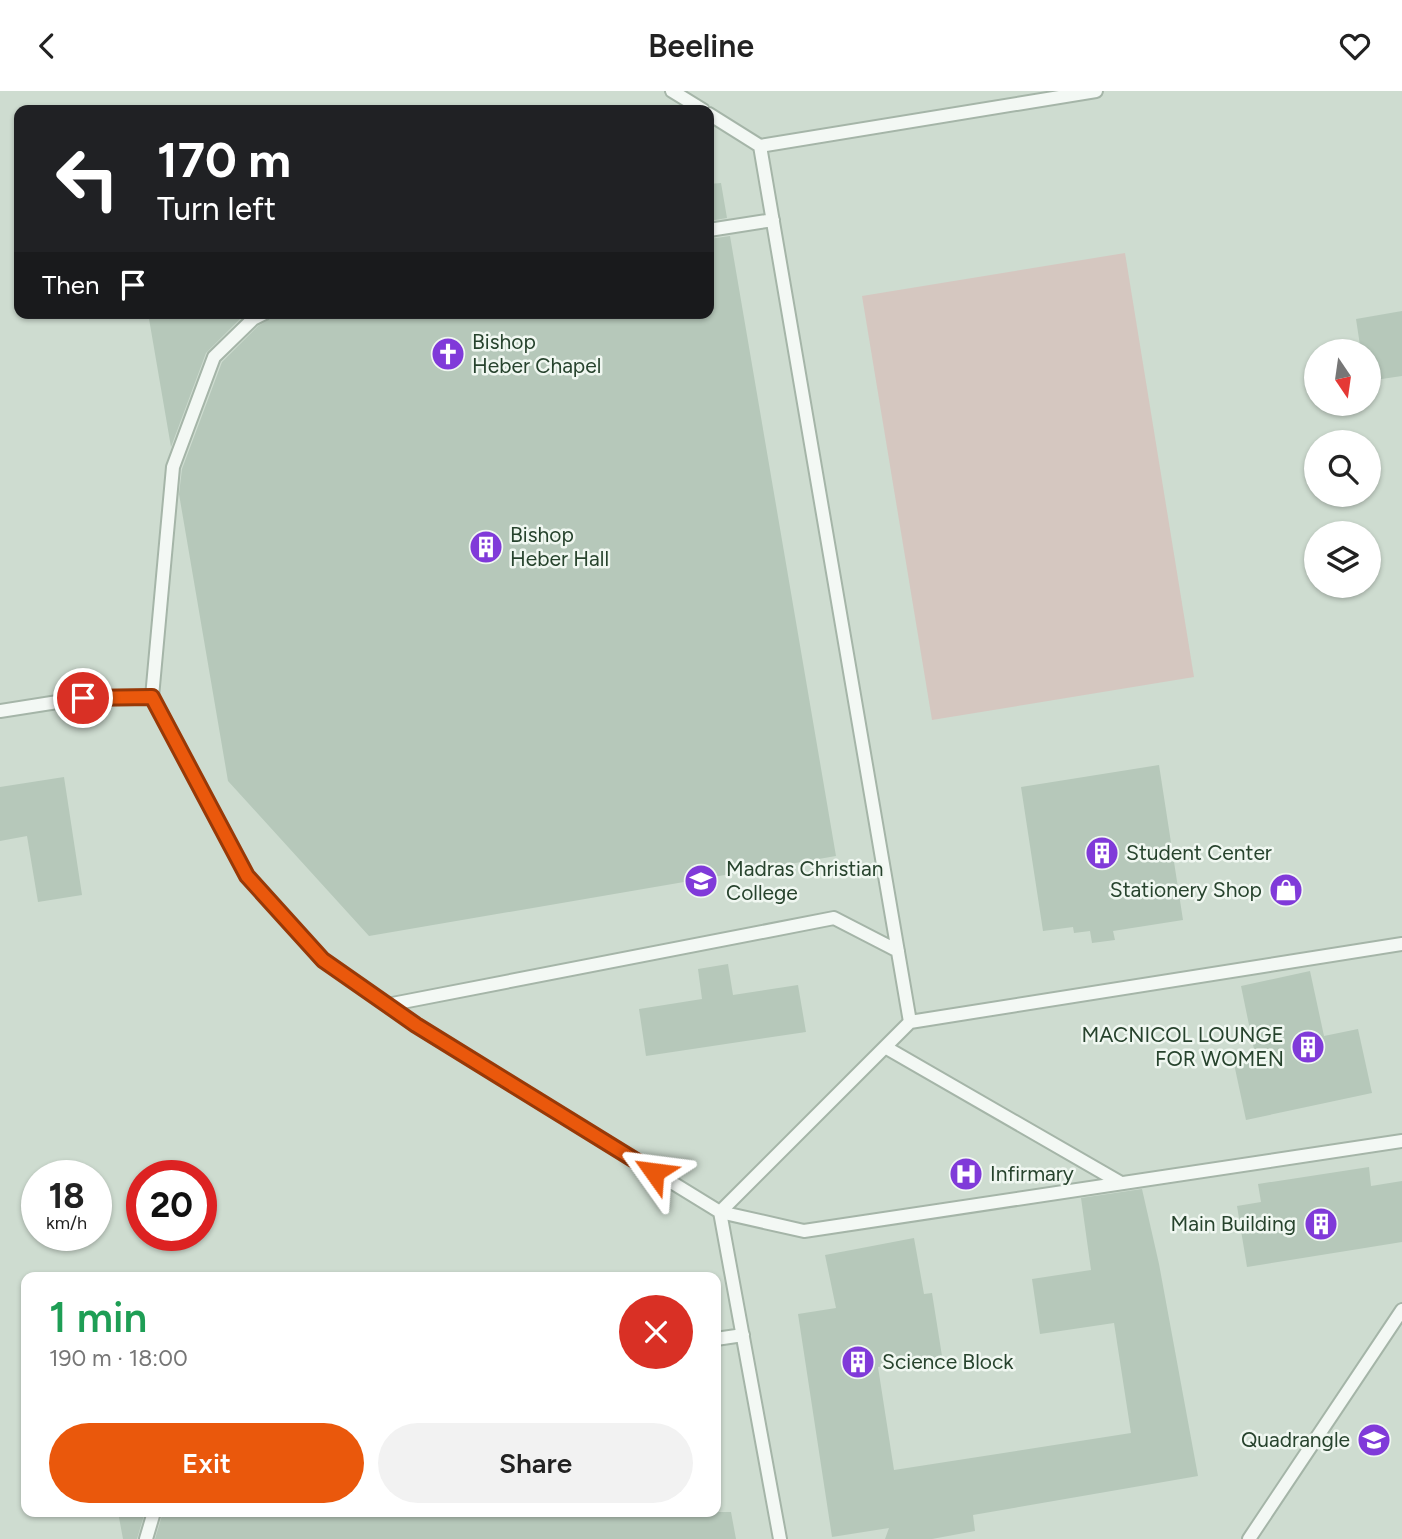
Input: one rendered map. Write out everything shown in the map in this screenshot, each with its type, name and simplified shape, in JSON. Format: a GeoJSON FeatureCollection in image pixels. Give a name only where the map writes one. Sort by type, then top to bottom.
{"type":"FeatureCollection","features":[{"type":"Feature","properties":{"kind":"lane"},"geometry":{"type":"LineString","coordinates":[[672,91],[695,105]]}},
{"type":"Feature","properties":{"kind":"lane"},"geometry":{"type":"LineString","coordinates":[[714,117],[761,146],[1096,91]]}},
{"type":"Feature","properties":{"kind":"lane"},"geometry":{"type":"LineString","coordinates":[[761,146],[910,1022]]}},
{"type":"Feature","properties":{"kind":"lane"},"geometry":{"type":"LineString","coordinates":[[714,229],[773,220]]}},
{"type":"Feature","properties":{"kind":"lane"},"geometry":{"type":"LineString","coordinates":[[253,319],[214,356],[173,467],[152,697],[247,876],[323,960],[387,1005],[588,1133],[720,1212],[804,1231],[1402,1141]]}},
{"type":"Feature","properties":{"kind":"lane"},"geometry":{"type":"LineString","coordinates":[[0,711],[83,698],[152,697]]}},
{"type":"Feature","properties":{"kind":"lane"},"geometry":{"type":"LineString","coordinates":[[387,1005],[834,918],[898,951]]}},
{"type":"Feature","properties":{"kind":"lane"},"geometry":{"type":"LineString","coordinates":[[720,1212],[910,1022],[1402,944]]}},
{"type":"Feature","properties":{"kind":"lane"},"geometry":{"type":"LineString","coordinates":[[885,1047],[1121,1183]]}},
{"type":"Feature","properties":{"kind":"lane"},"geometry":{"type":"LineString","coordinates":[[720,1212],[780,1539]]}},
{"type":"Feature","properties":{"kind":"lane"},"geometry":{"type":"LineString","coordinates":[[1249,1539],[1402,1310]]}},
{"type":"Feature","properties":{"kind":"lane"},"geometry":{"type":"LineString","coordinates":[[721,1338],[743,1335]]}},
{"type":"Feature","properties":{"kind":"lane"},"geometry":{"type":"LineString","coordinates":[[146,1539],[153,1517]]}},
{"type":"Feature","properties":{"kind":"shaded area","name":"Madras Christian College"},"geometry":{"type":"Polygon","coordinates":[[[0,91],[1402,91],[1402,1539],[0,1539],[0,91]]]}},
{"type":"Feature","properties":{"kind":"shaded area"},"geometry":{"type":"Polygon","coordinates":[[[1125,253],[1194,677],[932,720],[862,296],[1125,253]]]}},
{"type":"Feature","properties":{"kind":"building"},"geometry":{"type":"Polygon","coordinates":[[[721,183],[727,218],[714,220],[714,184],[721,183]]]}},
{"type":"Feature","properties":{"kind":"building","name":"Bishop Heber Hall"},"geometry":{"type":"Polygon","coordinates":[[[730,236],[836,856],[369,936],[228,781],[179,494],[182,469],[222,362],[258,326],[270,319],[714,319],[714,238],[730,236]]]}},
{"type":"Feature","properties":{"kind":"building"},"geometry":{"type":"Polygon","coordinates":[[[1402,311],[1402,376],[1381,379],[1381,339],[1359,339],[1356,319],[1402,311]]]}},
{"type":"Feature","properties":{"kind":"building"},"geometry":{"type":"Polygon","coordinates":[[[149,319],[240,319],[206,353],[171,447],[149,319]]]}},
{"type":"Feature","properties":{"kind":"building","name":"Student Center"},"geometry":{"type":"Polygon","coordinates":[[[1159,765],[1183,920],[1113,931],[1115,940],[1092,943],[1090,931],[1074,933],[1073,927],[1043,931],[1021,787],[1159,765]]]}},
{"type":"Feature","properties":{"kind":"building"},"geometry":{"type":"Polygon","coordinates":[[[64,777],[82,895],[38,902],[27,836],[0,841],[0,787],[64,777]]]}},
{"type":"Feature","properties":{"kind":"building"},"geometry":{"type":"Polygon","coordinates":[[[728,964],[733,995],[798,985],[806,1032],[646,1056],[639,1009],[702,999],[698,969],[728,964]]]}},
{"type":"Feature","properties":{"kind":"building","name":"MACNICOL LOUNGE FOR WOMEN"},"geometry":{"type":"Polygon","coordinates":[[[1310,971],[1324,1036],[1358,1029],[1372,1093],[1246,1120],[1233,1059],[1255,1054],[1241,986],[1310,971]]]}},
{"type":"Feature","properties":{"kind":"building","name":"Main Building"},"geometry":{"type":"Polygon","coordinates":[[[1369,1167],[1371,1186],[1402,1181],[1402,1242],[1247,1267],[1237,1206],[1261,1202],[1258,1184],[1369,1167]]]}},
{"type":"Feature","properties":{"kind":"building","name":"Science Block"},"geometry":{"type":"Polygon","coordinates":[[[1142,1189],[1159,1264],[1198,1476],[973,1515],[975,1531],[932,1539],[885,1539],[889,1528],[832,1537],[798,1314],[836,1308],[825,1255],[914,1238],[924,1294],[932,1293],[942,1356],[878,1367],[894,1470],[1131,1433],[1114,1323],[1040,1334],[1032,1279],[1091,1270],[1081,1198],[1142,1189]]]}},
{"type":"Feature","properties":{"kind":"building"},"geometry":{"type":"Polygon","coordinates":[[[721,1512],[731,1512],[736,1539],[155,1539],[162,1517],[721,1517],[721,1512]]]}},
{"type":"Feature","properties":{"kind":"building"},"geometry":{"type":"Polygon","coordinates":[[[119,1517],[144,1517],[137,1539],[123,1539],[119,1517]]]}},
{"type":"Feature","properties":{"kind":"place","name":"Bishop Heber Chapel"},"geometry":{"type":"Point","coordinates":[448,354]}},
{"type":"Feature","properties":{"kind":"place","name":"Bishop Heber Hall"},"geometry":{"type":"Point","coordinates":[486,547]}},
{"type":"Feature","properties":{"kind":"place","name":"Student Center"},"geometry":{"type":"Point","coordinates":[1102,853]}},
{"type":"Feature","properties":{"kind":"place","name":"Madras Christian College"},"geometry":{"type":"Point","coordinates":[701,881]}},
{"type":"Feature","properties":{"kind":"place","name":"Stationery Shop"},"geometry":{"type":"Point","coordinates":[1286,890]}},
{"type":"Feature","properties":{"kind":"place","name":"MACNICOL LOUNGE FOR WOMEN"},"geometry":{"type":"Point","coordinates":[1308,1047]}},
{"type":"Feature","properties":{"kind":"place","name":"Infirmary"},"geometry":{"type":"Point","coordinates":[966,1174]}},
{"type":"Feature","properties":{"kind":"place","name":"Main Building"},"geometry":{"type":"Point","coordinates":[1321,1224]}},
{"type":"Feature","properties":{"kind":"place","name":"Science Block"},"geometry":{"type":"Point","coordinates":[858,1362]}},
{"type":"Feature","properties":{"kind":"place","name":"Quadrangle"},"geometry":{"type":"Point","coordinates":[1374,1440]}},
{"type":"Feature","properties":{"kind":"route"},"geometry":{"type":"LineString","coordinates":[[83,698],[152,697],[247,876],[323,960],[416,1025],[654,1172]]}}]}
